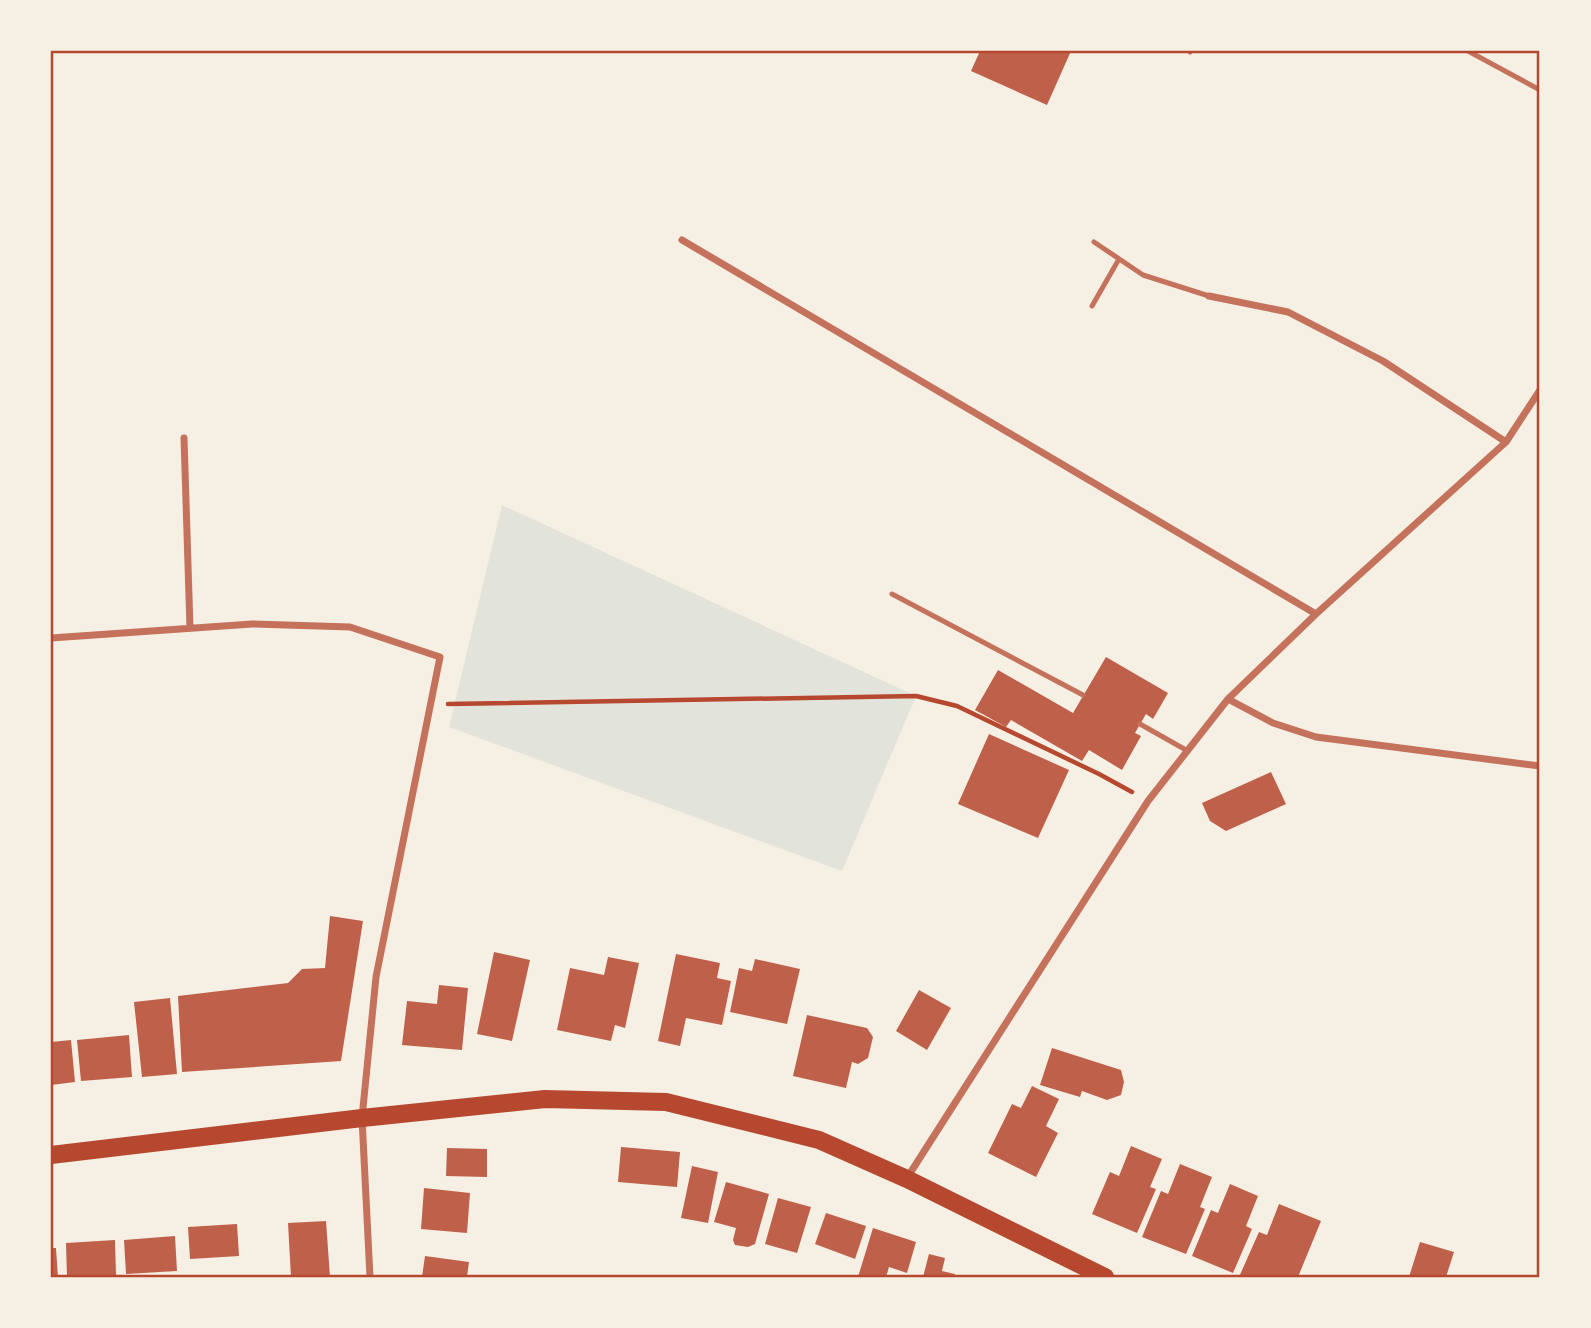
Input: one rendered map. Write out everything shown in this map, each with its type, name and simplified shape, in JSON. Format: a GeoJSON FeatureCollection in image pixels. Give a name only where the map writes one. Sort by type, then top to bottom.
{"type":"FeatureCollection","features":[{"type":"Feature","properties":{"kind":"main road"},"geometry":{"type":"LineString","coordinates":[[51,1155],[545,1099],[666,1102],[819,1140],[907,1179],[1094,1275]]}},
{"type":"Feature","properties":{"kind":"street"},"geometry":{"type":"LineString","coordinates":[[682,240],[1316,614]]}},
{"type":"Feature","properties":{"kind":"street"},"geometry":{"type":"LineString","coordinates":[[1209,296],[1288,312],[1383,361],[1506,442]]}},
{"type":"Feature","properties":{"kind":"street"},"geometry":{"type":"LineString","coordinates":[[907,1179],[1148,801],[1186,750],[1228,699],[1316,614],[1506,442],[1540,390]]}},
{"type":"Feature","properties":{"kind":"street"},"geometry":{"type":"LineString","coordinates":[[184,438],[190,628]]}},
{"type":"Feature","properties":{"kind":"street"},"geometry":{"type":"LineString","coordinates":[[51,638],[252,624],[350,627],[440,657],[376,977],[362,1118],[370,1277]]}},
{"type":"Feature","properties":{"kind":"street"},"geometry":{"type":"LineString","coordinates":[[1228,699],[1273,723],[1316,737],[1540,766]]}},
{"type":"Feature","properties":{"kind":"lane"},"geometry":{"type":"LineString","coordinates":[[1468,51],[1540,90]]}},
{"type":"Feature","properties":{"kind":"lane"},"geometry":{"type":"LineString","coordinates":[[1094,242],[1143,275],[1209,296]]}},
{"type":"Feature","properties":{"kind":"lane"},"geometry":{"type":"LineString","coordinates":[[1092,306],[1119,259]]}},
{"type":"Feature","properties":{"kind":"lane"},"geometry":{"type":"LineString","coordinates":[[892,594],[1083,695]]}},
{"type":"Feature","properties":{"kind":"lane"},"geometry":{"type":"LineString","coordinates":[[1140,724],[1186,750]]}},
{"type":"Feature","properties":{"kind":"path"},"geometry":{"type":"LineString","coordinates":[[431,701],[454,706],[916,696],[957,706],[1099,774],[1148,801]]}},
{"type":"Feature","properties":{"kind":"shaded area"},"geometry":{"type":"Polygon","coordinates":[[[502,505],[916,696],[842,871],[449,727],[502,505]]]}},
{"type":"Feature","properties":{"kind":"building"},"geometry":{"type":"Polygon","coordinates":[[[980,51],[1071,51],[1047,105],[971,71],[980,51]]]}},
{"type":"Feature","properties":{"kind":"building"},"geometry":{"type":"Polygon","coordinates":[[[1106,657],[1168,693],[1153,719],[1146,714],[1135,733],[1141,736],[1122,770],[1089,750],[1082,761],[1011,720],[1006,727],[975,710],[998,670],[1073,713],[1106,657]]]}},
{"type":"Feature","properties":{"kind":"building"},"geometry":{"type":"Polygon","coordinates":[[[989,734],[1069,770],[1038,838],[958,804],[989,734]]]}},
{"type":"Feature","properties":{"kind":"building"},"geometry":{"type":"Polygon","coordinates":[[[1271,772],[1286,804],[1226,831],[1210,821],[1202,803],[1271,772]]]}},
{"type":"Feature","properties":{"kind":"building"},"geometry":{"type":"Polygon","coordinates":[[[330,916],[363,921],[341,1061],[182,1072],[178,996],[288,983],[302,969],[325,968],[330,916]]]}},
{"type":"Feature","properties":{"kind":"building"},"geometry":{"type":"Polygon","coordinates":[[[494,952],[530,960],[512,1041],[477,1034],[494,952]]]}},
{"type":"Feature","properties":{"kind":"building"},"geometry":{"type":"Polygon","coordinates":[[[676,954],[720,963],[717,978],[731,981],[722,1025],[686,1018],[680,1046],[658,1041],[676,954]]]}},
{"type":"Feature","properties":{"kind":"building"},"geometry":{"type":"Polygon","coordinates":[[[608,957],[639,963],[625,1028],[615,1025],[611,1041],[557,1030],[570,968],[604,975],[608,957]]]}},
{"type":"Feature","properties":{"kind":"building"},"geometry":{"type":"Polygon","coordinates":[[[755,959],[800,969],[787,1024],[730,1012],[739,968],[752,971],[755,959]]]}},
{"type":"Feature","properties":{"kind":"building"},"geometry":{"type":"Polygon","coordinates":[[[439,985],[468,988],[462,1050],[402,1045],[407,1001],[437,1004],[439,985]]]}},
{"type":"Feature","properties":{"kind":"building"},"geometry":{"type":"Polygon","coordinates":[[[919,990],[951,1008],[927,1050],[896,1031],[919,990]]]}},
{"type":"Feature","properties":{"kind":"building"},"geometry":{"type":"Polygon","coordinates":[[[170,998],[177,1074],[142,1077],[134,1002],[170,998]]]}},
{"type":"Feature","properties":{"kind":"building"},"geometry":{"type":"Polygon","coordinates":[[[807,1015],[867,1028],[873,1037],[868,1058],[858,1064],[852,1062],[846,1088],[793,1076],[807,1015]]]}},
{"type":"Feature","properties":{"kind":"building"},"geometry":{"type":"Polygon","coordinates":[[[129,1035],[132,1077],[81,1081],[77,1040],[129,1035]]]}},
{"type":"Feature","properties":{"kind":"building"},"geometry":{"type":"Polygon","coordinates":[[[71,1040],[75,1082],[51,1085],[51,1042],[71,1040]]]}},
{"type":"Feature","properties":{"kind":"building"},"geometry":{"type":"Polygon","coordinates":[[[1052,1048],[1121,1070],[1124,1082],[1121,1095],[1107,1100],[1082,1091],[1080,1097],[1040,1085],[1052,1048]]]}},
{"type":"Feature","properties":{"kind":"building"},"geometry":{"type":"Polygon","coordinates":[[[1032,1086],[1059,1099],[1046,1126],[1058,1133],[1036,1177],[988,1153],[1012,1104],[1021,1108],[1032,1086]]]}},
{"type":"Feature","properties":{"kind":"building"},"geometry":{"type":"Polygon","coordinates":[[[1131,1146],[1162,1159],[1150,1187],[1156,1189],[1137,1233],[1092,1214],[1110,1172],[1119,1176],[1131,1146]]]}},
{"type":"Feature","properties":{"kind":"building"},"geometry":{"type":"Polygon","coordinates":[[[621,1147],[680,1152],[677,1187],[618,1182],[621,1147]]]}},
{"type":"Feature","properties":{"kind":"building"},"geometry":{"type":"Polygon","coordinates":[[[447,1148],[487,1149],[487,1177],[446,1176],[447,1148]]]}},
{"type":"Feature","properties":{"kind":"building"},"geometry":{"type":"Polygon","coordinates":[[[1180,1164],[1212,1177],[1200,1207],[1205,1209],[1186,1254],[1142,1237],[1161,1191],[1168,1194],[1180,1164]]]}},
{"type":"Feature","properties":{"kind":"building"},"geometry":{"type":"Polygon","coordinates":[[[692,1166],[718,1172],[708,1223],[681,1218],[692,1166]]]}},
{"type":"Feature","properties":{"kind":"building"},"geometry":{"type":"Polygon","coordinates":[[[726,1182],[769,1194],[755,1244],[748,1247],[735,1245],[733,1240],[736,1228],[714,1222],[726,1182]]]}},
{"type":"Feature","properties":{"kind":"building"},"geometry":{"type":"Polygon","coordinates":[[[1230,1184],[1258,1196],[1246,1226],[1252,1229],[1233,1273],[1192,1256],[1211,1210],[1218,1213],[1230,1184]]]}},
{"type":"Feature","properties":{"kind":"building"},"geometry":{"type":"Polygon","coordinates":[[[424,1188],[470,1193],[467,1233],[421,1229],[424,1188]]]}},
{"type":"Feature","properties":{"kind":"building"},"geometry":{"type":"Polygon","coordinates":[[[778,1198],[811,1207],[797,1253],[765,1244],[778,1198]]]}},
{"type":"Feature","properties":{"kind":"building"},"geometry":{"type":"Polygon","coordinates":[[[1279,1204],[1321,1221],[1298,1277],[1239,1277],[1259,1232],[1267,1235],[1279,1204]]]}},
{"type":"Feature","properties":{"kind":"building"},"geometry":{"type":"Polygon","coordinates":[[[826,1213],[866,1226],[855,1259],[815,1244],[826,1213]]]}},
{"type":"Feature","properties":{"kind":"building"},"geometry":{"type":"Polygon","coordinates":[[[326,1221],[330,1277],[291,1277],[288,1223],[326,1221]]]}},
{"type":"Feature","properties":{"kind":"building"},"geometry":{"type":"Polygon","coordinates":[[[237,1224],[239,1256],[190,1259],[188,1227],[237,1224]]]}},
{"type":"Feature","properties":{"kind":"building"},"geometry":{"type":"Polygon","coordinates":[[[873,1228],[916,1242],[907,1273],[889,1267],[886,1277],[858,1277],[873,1228]]]}},
{"type":"Feature","properties":{"kind":"building"},"geometry":{"type":"Polygon","coordinates":[[[175,1236],[177,1271],[126,1274],[124,1240],[175,1236]]]}},
{"type":"Feature","properties":{"kind":"building"},"geometry":{"type":"Polygon","coordinates":[[[115,1240],[116,1275],[67,1277],[66,1243],[115,1240]]]}},
{"type":"Feature","properties":{"kind":"building"},"geometry":{"type":"Polygon","coordinates":[[[1420,1242],[1454,1252],[1446,1277],[1409,1277],[1420,1242]]]}},
{"type":"Feature","properties":{"kind":"building"},"geometry":{"type":"Polygon","coordinates":[[[51,1248],[56,1248],[58,1277],[51,1277],[51,1248]]]}},
{"type":"Feature","properties":{"kind":"building"},"geometry":{"type":"Polygon","coordinates":[[[929,1254],[945,1258],[942,1271],[955,1274],[954,1277],[923,1277],[929,1254]]]}},
{"type":"Feature","properties":{"kind":"building"},"geometry":{"type":"Polygon","coordinates":[[[425,1256],[469,1262],[467,1277],[422,1277],[425,1256]]]}}]}
